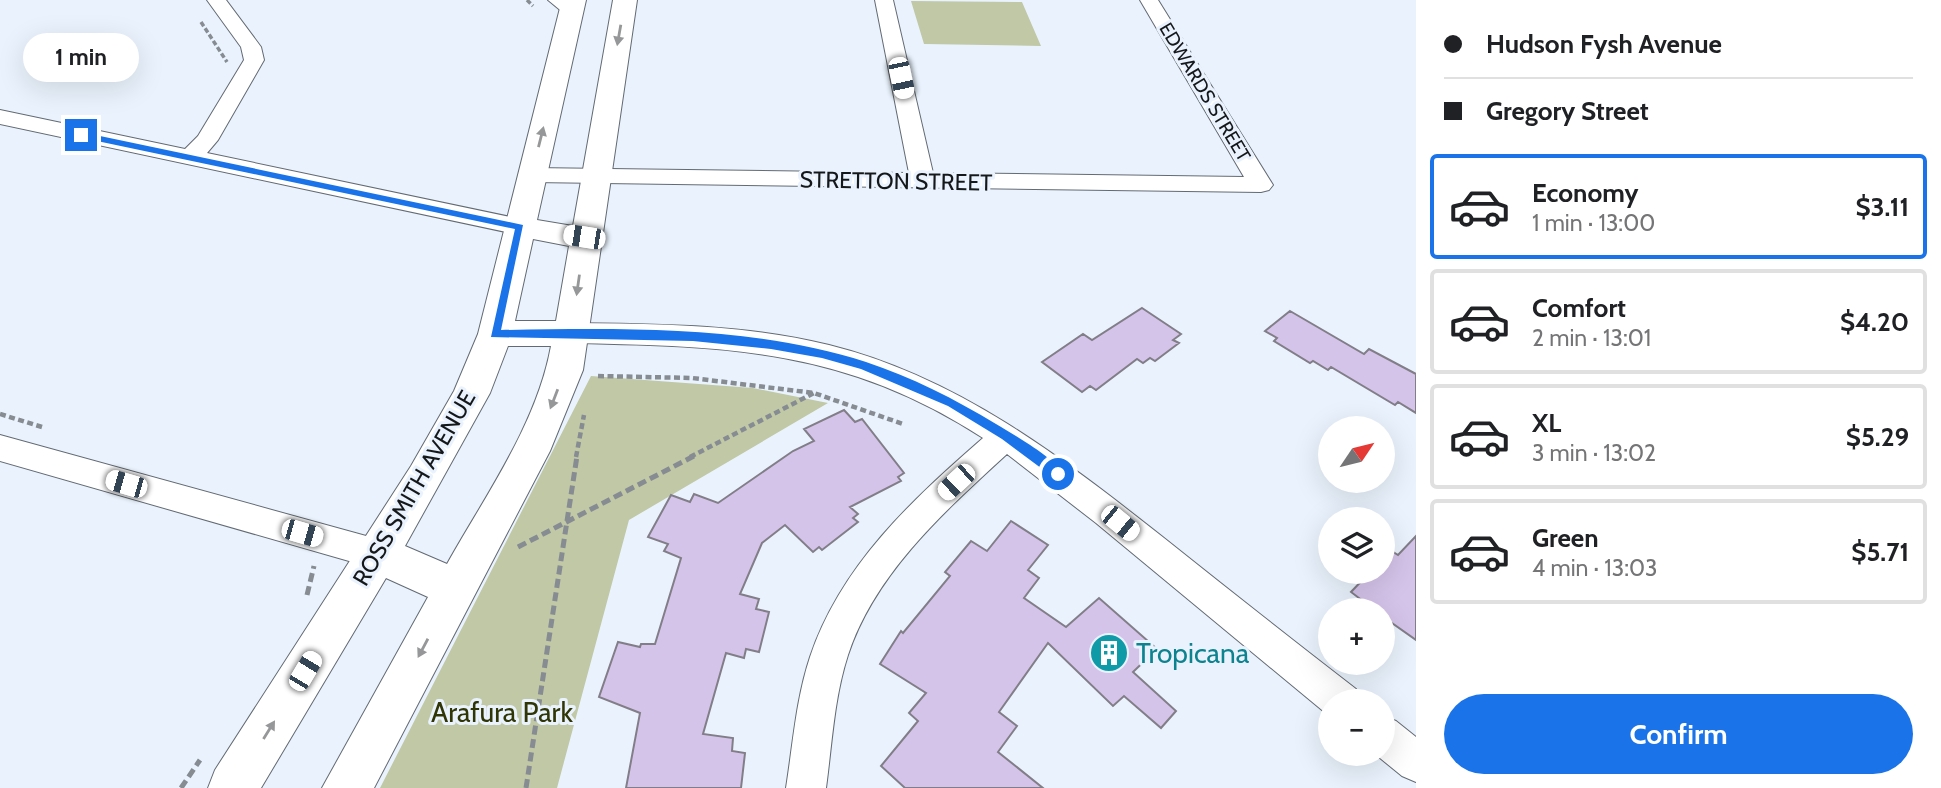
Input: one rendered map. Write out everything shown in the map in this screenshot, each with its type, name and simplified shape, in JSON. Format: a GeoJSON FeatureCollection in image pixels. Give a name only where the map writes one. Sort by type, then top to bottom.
{"type":"FeatureCollection","features":[{"type":"Feature","properties":{"kind":"street"},"geometry":{"type":"LineString","coordinates":[[189,158],[207,140],[254,60],[251,47],[216,0]]}},
{"type":"Feature","properties":{"kind":"street"},"geometry":{"type":"LineString","coordinates":[[347,788],[531,451],[565,370],[584,237],[625,0]]}},
{"type":"Feature","properties":{"kind":"street"},"geometry":{"type":"LineString","coordinates":[[884,0],[923,181]]}},
{"type":"Feature","properties":{"kind":"street","name":"EDWARDS STREET"},"geometry":{"type":"LineString","coordinates":[[1149,0],[1261,185]]}},
{"type":"Feature","properties":{"kind":"street","name":"ROSS SMITH AVENUE"},"geometry":{"type":"LineString","coordinates":[[233,788],[443,448],[472,393],[495,334],[568,3]]}},
{"type":"Feature","properties":{"kind":"street"},"geometry":{"type":"LineString","coordinates":[[0,117],[520,227],[584,237]]}},
{"type":"Feature","properties":{"kind":"street","name":"STRETTON STREET"},"geometry":{"type":"LineString","coordinates":[[532,175],[1261,185]]}},
{"type":"Feature","properties":{"kind":"street"},"geometry":{"type":"LineString","coordinates":[[495,334],[571,333],[719,339],[822,354],[915,385],[1006,436],[1326,689]]}},
{"type":"Feature","properties":{"kind":"street"},"geometry":{"type":"LineString","coordinates":[[806,788],[822,680],[834,641],[847,614],[891,551],[939,498],[1006,436]]}},
{"type":"Feature","properties":{"kind":"street"},"geometry":{"type":"LineString","coordinates":[[0,448],[377,554],[455,588]]}},
{"type":"Feature","properties":{"kind":"street"},"geometry":{"type":"LineString","coordinates":[[1395,745],[1416,762]]}},
{"type":"Feature","properties":{"kind":"path"},"geometry":{"type":"LineString","coordinates":[[198,15],[202,27],[231,67]]}},
{"type":"Feature","properties":{"kind":"path"},"geometry":{"type":"LineString","coordinates":[[591,376],[692,378],[814,393],[903,424]]}},
{"type":"Feature","properties":{"kind":"path"},"geometry":{"type":"LineString","coordinates":[[514,549],[814,393]]}},
{"type":"Feature","properties":{"kind":"path"},"geometry":{"type":"LineString","coordinates":[[526,788],[564,524],[586,403]]}},
{"type":"Feature","properties":{"kind":"green space"},"geometry":{"type":"Polygon","coordinates":[[[911,1],[1022,2],[1041,46],[924,44],[911,1]]]}},
{"type":"Feature","properties":{"kind":"green space","name":"Arafura Park"},"geometry":{"type":"Polygon","coordinates":[[[591,376],[753,388],[828,403],[629,520],[557,788],[380,788],[591,376]]]}},
{"type":"Feature","properties":{"kind":"building"},"geometry":{"type":"Polygon","coordinates":[[[1142,308],[1181,334],[1173,340],[1179,343],[1155,361],[1150,358],[1143,363],[1137,359],[1096,390],[1090,386],[1082,392],[1042,362],[1083,334],[1092,340],[1142,308]]]}},
{"type":"Feature","properties":{"kind":"building"},"geometry":{"type":"Polygon","coordinates":[[[1290,311],[1364,354],[1369,349],[1416,374],[1416,413],[1398,402],[1395,405],[1331,367],[1328,370],[1313,361],[1310,363],[1274,341],[1277,338],[1265,331],[1290,311]]]}},
{"type":"Feature","properties":{"kind":"building"},"geometry":{"type":"Polygon","coordinates":[[[844,410],[855,422],[862,419],[904,473],[898,477],[901,481],[850,507],[858,514],[853,518],[858,522],[822,550],[819,547],[813,552],[785,525],[762,543],[740,594],[759,599],[756,609],[769,612],[759,652],[746,649],[744,658],[726,653],[703,734],[733,738],[732,751],[745,753],[741,788],[626,788],[640,713],[599,697],[618,642],[640,647],[641,644],[655,644],[681,558],[664,551],[668,544],[648,537],[671,495],[690,502],[694,494],[718,503],[793,451],[814,441],[804,429],[844,410]]]}},
{"type":"Feature","properties":{"kind":"building"},"geometry":{"type":"Polygon","coordinates":[[[1011,521],[1048,545],[1028,570],[1039,578],[1024,598],[1066,627],[1099,598],[1157,649],[1133,672],[1176,711],[1161,728],[1124,696],[1113,706],[1048,643],[999,712],[1017,726],[998,752],[1043,788],[905,788],[881,766],[918,721],[909,713],[926,693],[880,664],[901,631],[903,633],[950,576],[945,572],[971,541],[987,551],[1011,521]]]}},
{"type":"Feature","properties":{"kind":"building"},"geometry":{"type":"Polygon","coordinates":[[[1416,536],[1416,640],[1395,625],[1395,598],[1359,598],[1351,592],[1359,584],[1395,584],[1395,553],[1398,555],[1416,536]]]}},
{"type":"Feature","properties":{"kind":"place","name":"Tropicana"},"geometry":{"type":"Point","coordinates":[1109,653]}},
{"type":"Feature","properties":{"kind":"route"},"geometry":{"type":"LineString","coordinates":[[81,135],[520,227],[495,334],[571,333],[719,339],[822,354],[865,366],[952,403],[1006,436],[1058,474]]}}]}
